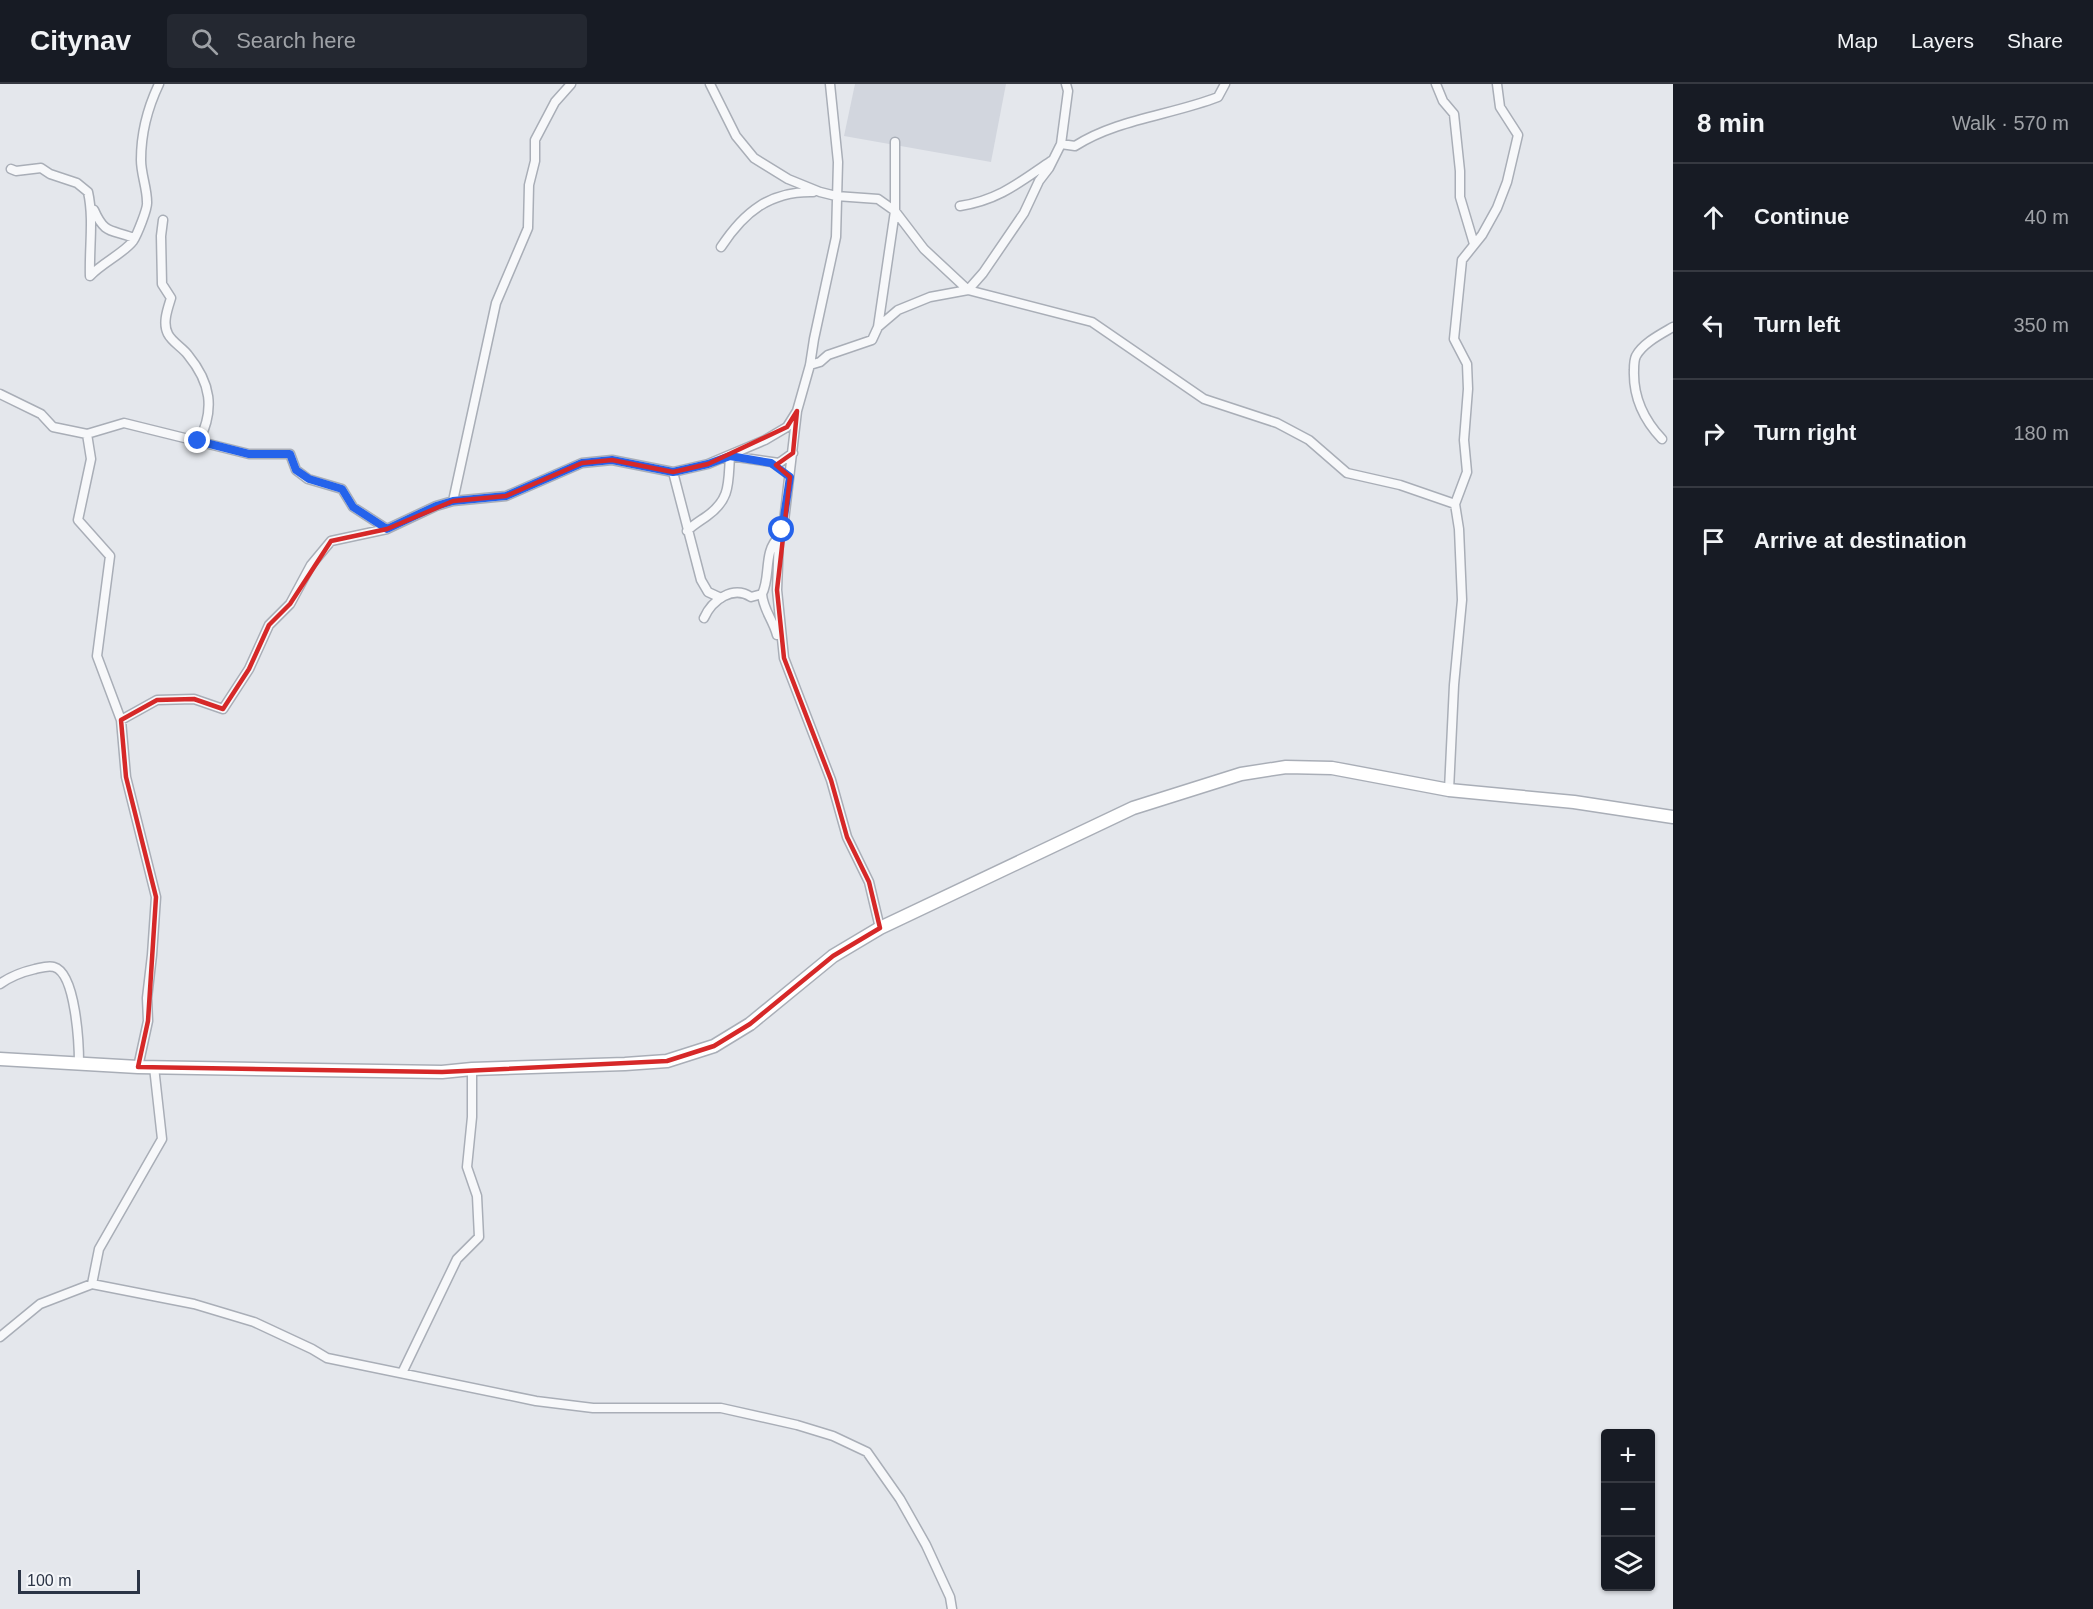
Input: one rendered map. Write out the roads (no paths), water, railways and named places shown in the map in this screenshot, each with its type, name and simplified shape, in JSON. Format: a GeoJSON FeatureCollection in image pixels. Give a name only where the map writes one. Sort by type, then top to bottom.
{"type":"FeatureCollection","features":[{"type":"Feature","properties":{"kind":"main road"},"geometry":{"type":"LineString","coordinates":[[0,1059],[138,1067],[442,1072],[667,1061],[714,1046],[750,1024],[833,956],[880,928],[1133,808],[1241,774],[1286,767],[1332,768],[1449,790],[1574,802],[1673,817]]}},
{"type":"Feature","properties":{"kind":"street"},"geometry":{"type":"LineString","coordinates":[[453,501],[496,303],[528,228],[529,185],[535,161],[535,140],[555,102],[571,84]]}},
{"type":"Feature","properties":{"kind":"street"},"geometry":{"type":"LineString","coordinates":[[710,84],[736,136],[754,158],[788,179],[820,192],[836,196],[878,199],[895,212],[924,249],[968,290]]}},
{"type":"Feature","properties":{"kind":"street"},"geometry":{"type":"LineString","coordinates":[[784,658],[777,590],[779,537],[784,521],[797,411],[810,366],[836,237],[838,162],[830,84]]}},
{"type":"Feature","properties":{"kind":"street"},"geometry":{"type":"LineString","coordinates":[[968,290],[983,273],[1024,213],[1039,181],[1049,168],[1061,144],[1068,92],[1066,84]]}},
{"type":"Feature","properties":{"kind":"street"},"geometry":{"type":"LineString","coordinates":[[1061,144],[1075,146],[1093,135],[1201,104],[1218,97],[1225,84]]}},
{"type":"Feature","properties":{"kind":"street"},"geometry":{"type":"LineString","coordinates":[[1436,84],[1443,101],[1454,114],[1460,171],[1460,197],[1474,244]]}},
{"type":"Feature","properties":{"kind":"street"},"geometry":{"type":"LineString","coordinates":[[1449,790],[1454,685],[1462,600],[1459,529],[1455,504],[1467,472],[1464,440],[1468,389],[1467,364],[1455,339],[1455,329],[1462,260],[1497,208],[1507,182],[1518,135],[1500,107],[1497,84]]}},
{"type":"Feature","properties":{"kind":"street"},"geometry":{"type":"LineString","coordinates":[[91,204],[90,276],[134,238],[148,203],[142,177],[142,146],[151,104],[158,85]]}},
{"type":"Feature","properties":{"kind":"street"},"geometry":{"type":"LineString","coordinates":[[810,366],[820,362],[828,355],[872,340],[878,327],[895,212],[896,142]]}},
{"type":"Feature","properties":{"kind":"street"},"geometry":{"type":"LineString","coordinates":[[960,206],[993,198],[1011,189],[1052,161]]}},
{"type":"Feature","properties":{"kind":"street"},"geometry":{"type":"LineString","coordinates":[[10,169],[16,171],[41,168],[50,174],[77,183],[88,192],[100,225],[134,238]]}},
{"type":"Feature","properties":{"kind":"street"},"geometry":{"type":"LineString","coordinates":[[721,247],[732,229],[766,201],[795,192],[820,192]]}},
{"type":"Feature","properties":{"kind":"street"},"geometry":{"type":"LineString","coordinates":[[163,220],[162,284],[171,298],[166,321],[168,334],[187,352],[200,371],[210,405],[205,431],[198,441]]}},
{"type":"Feature","properties":{"kind":"street"},"geometry":{"type":"LineString","coordinates":[[878,327],[898,310],[930,297],[968,290],[1092,322],[1204,399],[1276,423],[1309,440],[1347,473],[1400,485],[1455,504]]}},
{"type":"Feature","properties":{"kind":"street"},"geometry":{"type":"LineString","coordinates":[[1662,439],[1651,427],[1639,406],[1634,391],[1634,358],[1642,349],[1673,327]]}},
{"type":"Feature","properties":{"kind":"street"},"geometry":{"type":"LineString","coordinates":[[0,394],[41,414],[53,427],[87,434],[124,423],[249,454],[290,454],[296,470],[309,479],[342,489],[353,507],[387,529]]}},
{"type":"Feature","properties":{"kind":"street"},"geometry":{"type":"LineString","coordinates":[[120,720],[157,700],[194,699],[223,709],[249,669],[269,625],[290,604],[311,565],[331,541],[387,529],[436,506],[453,501],[506,496],[582,463],[612,460],[673,472],[708,464],[730,456],[787,427],[797,411]]}},
{"type":"Feature","properties":{"kind":"street"},"geometry":{"type":"LineString","coordinates":[[87,434],[91,459],[78,520],[110,556],[97,656],[120,720],[126,777],[156,897],[147,998],[148,1021],[138,1067]]}},
{"type":"Feature","properties":{"kind":"street"},"geometry":{"type":"LineString","coordinates":[[730,456],[779,463],[793,453]]}},
{"type":"Feature","properties":{"kind":"street"},"geometry":{"type":"LineString","coordinates":[[687,531],[713,511],[725,497],[729,487],[730,456]]}},
{"type":"Feature","properties":{"kind":"street"},"geometry":{"type":"LineString","coordinates":[[771,463],[790,477]]}},
{"type":"Feature","properties":{"kind":"street"},"geometry":{"type":"LineString","coordinates":[[673,472],[701,580],[708,592],[721,598]]}},
{"type":"Feature","properties":{"kind":"street"},"geometry":{"type":"LineString","coordinates":[[779,537],[772,546],[767,567],[766,586],[762,594],[763,604],[774,624],[784,658],[831,780],[847,837],[869,882],[880,928]]}},
{"type":"Feature","properties":{"kind":"street"},"geometry":{"type":"LineString","coordinates":[[704,618],[721,598],[734,592],[744,593],[751,597],[762,594]]}},
{"type":"Feature","properties":{"kind":"street"},"geometry":{"type":"LineString","coordinates":[[0,984],[21,972],[42,968],[54,967],[64,975],[70,990],[79,1037],[79,1064]]}},
{"type":"Feature","properties":{"kind":"street"},"geometry":{"type":"LineString","coordinates":[[92,1284],[99,1250],[162,1140],[154,1067]]}},
{"type":"Feature","properties":{"kind":"street"},"geometry":{"type":"LineString","coordinates":[[402,1373],[457,1259],[479,1237],[477,1196],[467,1167],[472,1118],[472,1069]]}},
{"type":"Feature","properties":{"kind":"street"},"geometry":{"type":"LineString","coordinates":[[0,1336],[40,1304],[92,1284],[194,1304],[254,1322],[312,1348],[327,1358],[536,1401],[593,1408],[721,1408],[797,1425],[833,1436],[867,1452],[900,1499],[926,1545],[950,1597],[952,1609]]}}]}
